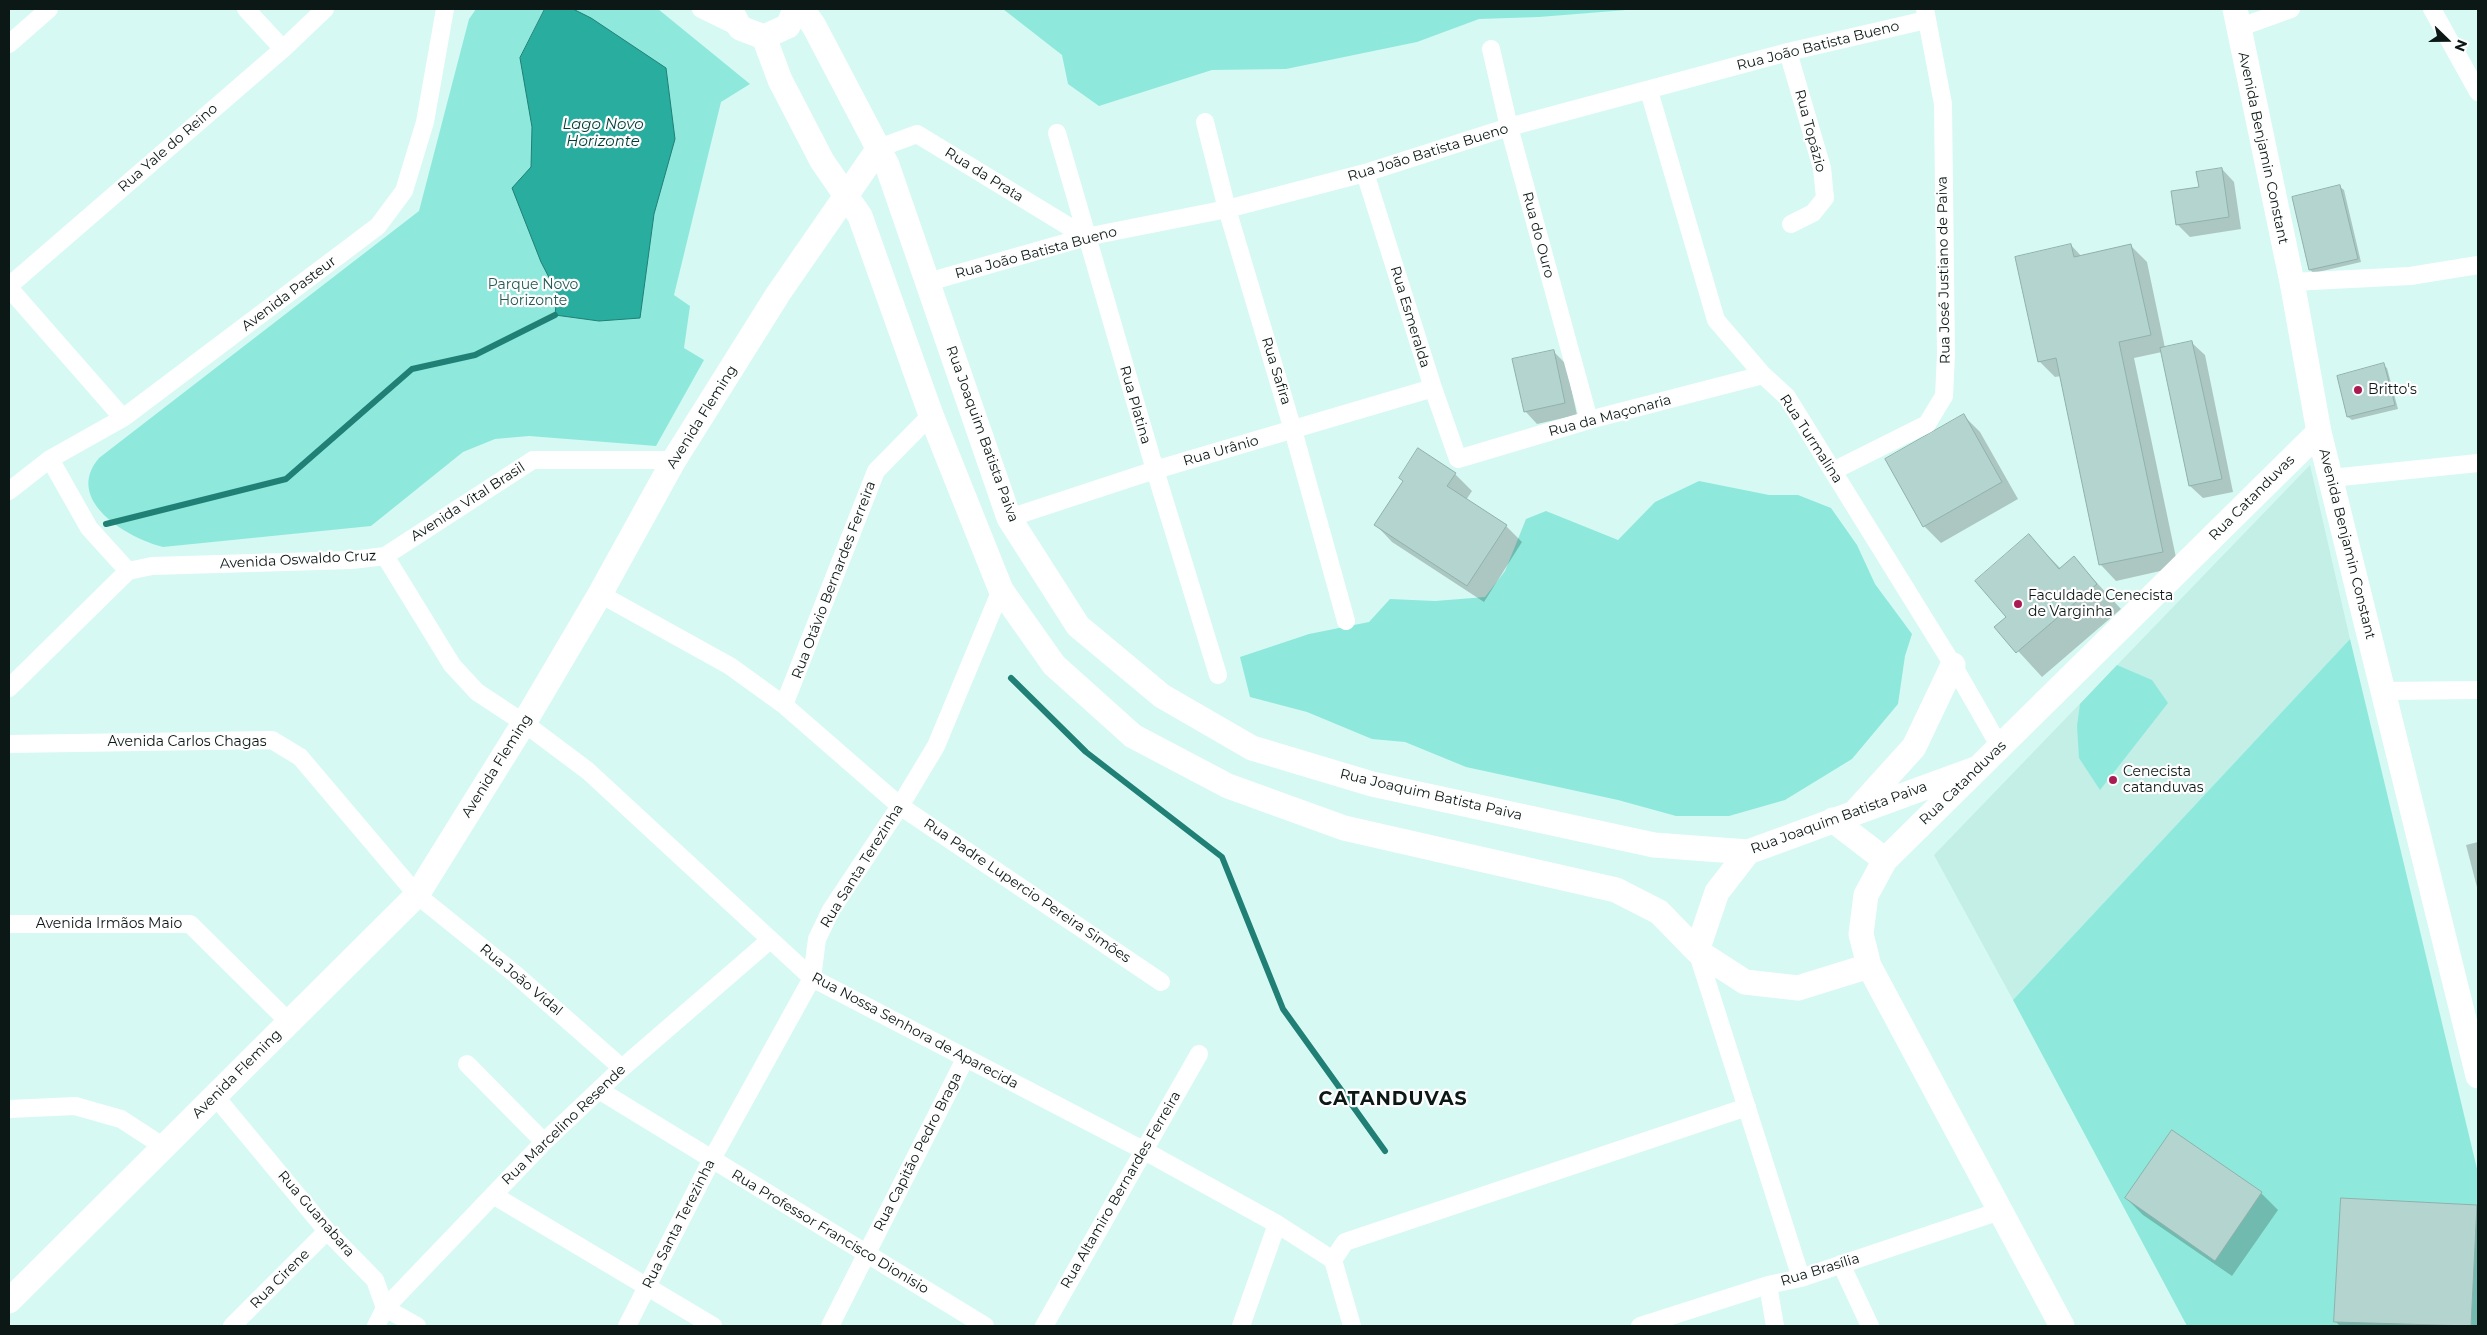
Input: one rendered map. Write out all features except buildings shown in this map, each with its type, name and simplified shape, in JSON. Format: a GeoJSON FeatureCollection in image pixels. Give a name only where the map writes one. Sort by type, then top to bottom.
{"type":"FeatureCollection","features":[{"type":"Feature","properties":{"kind":"main road"},"geometry":{"type":"LineString","coordinates":[[764,37],[788,26],[795,9]]}},
{"type":"Feature","properties":{"kind":"main road","name":"Rua Joaquim Batista Paiva"},"geometry":{"type":"LineString","coordinates":[[802,9],[814,26],[880,148],[1009,518],[1078,626],[1162,696],[1252,748],[1372,784],[1644,843],[1748,852],[1978,768]]}},
{"type":"Feature","properties":{"kind":"main road","name":"Avenida Benjamin Constant"},"geometry":{"type":"LineString","coordinates":[[2236,18],[2292,282],[2319,432],[2478,1076]]}},
{"type":"Feature","properties":{"kind":"main road"},"geometry":{"type":"LineString","coordinates":[[735,19],[764,37],[780,80],[822,161],[860,216],[931,415],[1001,590],[1054,665],[1133,736],[1228,786],[1344,828],[1616,890],[1659,912],[1697,952],[1745,982],[1798,988],[1869,966]]}},
{"type":"Feature","properties":{"kind":"main road","name":"Avenida Fleming"},"geometry":{"type":"LineString","coordinates":[[9,1301],[417,895],[524,723],[600,594],[674,460],[778,294],[880,148]]}},
{"type":"Feature","properties":{"kind":"main road","name":"Rua Catanduvas"},"geometry":{"type":"LineString","coordinates":[[2062,1326],[1869,966],[1861,934],[1866,895],[1885,860],[2319,432]]}},
{"type":"Feature","properties":{"kind":"main road"},"geometry":{"type":"LineString","coordinates":[[1885,860],[1844,816],[1914,747],[1953,665]]}},
{"type":"Feature","properties":{"kind":"main road"},"geometry":{"type":"LineString","coordinates":[[1697,952],[1717,892],[1748,852]]}},
{"type":"Feature","properties":{"kind":"street"},"geometry":{"type":"LineString","coordinates":[[9,44],[48,9]]}},
{"type":"Feature","properties":{"kind":"street"},"geometry":{"type":"LineString","coordinates":[[246,9],[283,49]]}},
{"type":"Feature","properties":{"kind":"street","name":"Rua Yale do Reino"},"geometry":{"type":"LineString","coordinates":[[9,287],[283,49],[325,9]]}},
{"type":"Feature","properties":{"kind":"street","name":"Avenida Pasteur"},"geometry":{"type":"LineString","coordinates":[[9,492],[50,459],[123,418],[378,226],[404,191],[425,122],[445,9]]}},
{"type":"Feature","properties":{"kind":"street"},"geometry":{"type":"LineString","coordinates":[[701,9],[735,19]]}},
{"type":"Feature","properties":{"kind":"street"},"geometry":{"type":"LineString","coordinates":[[2236,18],[2291,9]]}},
{"type":"Feature","properties":{"kind":"street"},"geometry":{"type":"LineString","coordinates":[[2432,9],[2478,92]]}},
{"type":"Feature","properties":{"kind":"street","name":"Rua João Batista Bueno"},"geometry":{"type":"LineString","coordinates":[[928,282],[1086,237],[1227,209],[1365,173],[1509,127],[1649,91],[1926,14]]}},
{"type":"Feature","properties":{"kind":"street","name":"Rua José Justiano de Paiva"},"geometry":{"type":"LineString","coordinates":[[1833,471],[1927,424],[1944,396],[1946,355],[1942,104],[1926,14]]}},
{"type":"Feature","properties":{"kind":"street","name":"Rua do Ouro"},"geometry":{"type":"LineString","coordinates":[[1491,50],[1509,127],[1589,420]]}},
{"type":"Feature","properties":{"kind":"street","name":"Rua Topázio"},"geometry":{"type":"LineString","coordinates":[[1788,52],[1822,168],[1825,198],[1813,213],[1792,224]]}},
{"type":"Feature","properties":{"kind":"street","name":"Rua Turmalina"},"geometry":{"type":"LineString","coordinates":[[1649,91],[1716,320],[1763,375],[1788,397],[1953,665],[2000,747]]}},
{"type":"Feature","properties":{"kind":"street","name":"Rua Safira"},"geometry":{"type":"LineString","coordinates":[[1205,122],[1227,209],[1293,430],[1346,621]]}},
{"type":"Feature","properties":{"kind":"street","name":"Rua Platina"},"geometry":{"type":"LineString","coordinates":[[1057,133],[1155,470],[1218,675]]}},
{"type":"Feature","properties":{"kind":"street","name":"Rua da Prata"},"geometry":{"type":"LineString","coordinates":[[880,148],[917,134],[1086,237]]}},
{"type":"Feature","properties":{"kind":"street","name":"Rua Esmeralda"},"geometry":{"type":"LineString","coordinates":[[1365,173],[1433,388],[1458,459]]}},
{"type":"Feature","properties":{"kind":"street"},"geometry":{"type":"LineString","coordinates":[[2292,282],[2410,276],[2478,265]]}},
{"type":"Feature","properties":{"kind":"street"},"geometry":{"type":"LineString","coordinates":[[9,287],[123,418]]}},
{"type":"Feature","properties":{"kind":"street","name":"Rua da Maçonaria"},"geometry":{"type":"LineString","coordinates":[[1458,459],[1589,420],[1763,375]]}},
{"type":"Feature","properties":{"kind":"street","name":"Rua Urânio"},"geometry":{"type":"LineString","coordinates":[[1009,518],[1155,470],[1433,388]]}},
{"type":"Feature","properties":{"kind":"street","name":"Rua Otávio Bernardes Ferreira"},"geometry":{"type":"LineString","coordinates":[[784,705],[876,471],[931,415]]}},
{"type":"Feature","properties":{"kind":"street"},"geometry":{"type":"LineString","coordinates":[[9,688],[128,571],[89,528],[50,459]]}},
{"type":"Feature","properties":{"kind":"street","name":"Avenida Vital Brasil"},"geometry":{"type":"LineString","coordinates":[[385,556],[533,460],[674,460]]}},
{"type":"Feature","properties":{"kind":"street"},"geometry":{"type":"LineString","coordinates":[[2331,478],[2478,463]]}},
{"type":"Feature","properties":{"kind":"street","name":"Avenida Oswaldo Cruz"},"geometry":{"type":"LineString","coordinates":[[128,571],[152,566],[352,560],[385,556],[452,665],[477,692],[524,723]]}},
{"type":"Feature","properties":{"kind":"street","name":"Rua Santa Terezinha"},"geometry":{"type":"LineString","coordinates":[[626,1326],[712,1159],[812,978],[817,939],[831,910],[900,806],[936,746],[1001,590]]}},
{"type":"Feature","properties":{"kind":"street","name":"Rua Padre Lupercio Pereira Simões"},"geometry":{"type":"LineString","coordinates":[[600,594],[730,666],[784,705],[900,806],[1161,982]]}},
{"type":"Feature","properties":{"kind":"street"},"geometry":{"type":"LineString","coordinates":[[2383,691],[2478,690]]}},
{"type":"Feature","properties":{"kind":"street","name":"Rua Nossa Senhora de Aparecida"},"geometry":{"type":"LineString","coordinates":[[524,723],[588,771],[812,978],[1143,1150],[1277,1224],[1332,1260]]}},
{"type":"Feature","properties":{"kind":"street","name":"Avenida Carlos Chagas"},"geometry":{"type":"LineString","coordinates":[[9,744],[272,740],[300,757],[417,895]]}},
{"type":"Feature","properties":{"kind":"street","name":"Rua João Vidal"},"geometry":{"type":"LineString","coordinates":[[417,895],[515,974],[622,1068]]}},
{"type":"Feature","properties":{"kind":"street","name":"Avenida Irmãos Maio"},"geometry":{"type":"LineString","coordinates":[[9,924],[190,924],[289,1022]]}},
{"type":"Feature","properties":{"kind":"street","name":"Rua Marcelino Resende"},"geometry":{"type":"LineString","coordinates":[[376,1326],[385,1308],[544,1142],[622,1068],[770,940]]}},
{"type":"Feature","properties":{"kind":"street"},"geometry":{"type":"LineString","coordinates":[[1697,952],[1801,1278]]}},
{"type":"Feature","properties":{"kind":"street","name":"Rua Altamiro Bernardes Ferreira"},"geometry":{"type":"LineString","coordinates":[[1044,1326],[1199,1054]]}},
{"type":"Feature","properties":{"kind":"street","name":"Rua Capitão Pedro Braga"},"geometry":{"type":"LineString","coordinates":[[830,1326],[965,1059]]}},
{"type":"Feature","properties":{"kind":"street"},"geometry":{"type":"LineString","coordinates":[[466,1064],[544,1142]]}},
{"type":"Feature","properties":{"kind":"street","name":"Rua Professor Francisco Dionisio"},"geometry":{"type":"LineString","coordinates":[[599,1090],[985,1326]]}},
{"type":"Feature","properties":{"kind":"street","name":"Rua Guanabara"},"geometry":{"type":"LineString","coordinates":[[216,1096],[327,1231],[375,1280],[385,1308]]}},
{"type":"Feature","properties":{"kind":"street"},"geometry":{"type":"LineString","coordinates":[[9,1109],[75,1106],[121,1119],[164,1146]]}},
{"type":"Feature","properties":{"kind":"street"},"geometry":{"type":"LineString","coordinates":[[1352,1326],[1332,1260],[1345,1242],[1747,1106]]}},
{"type":"Feature","properties":{"kind":"street"},"geometry":{"type":"LineString","coordinates":[[494,1195],[713,1326]]}},
{"type":"Feature","properties":{"kind":"street","name":"Rua Brasília"},"geometry":{"type":"LineString","coordinates":[[1640,1326],[1768,1285],[1801,1278],[2000,1211]]}},
{"type":"Feature","properties":{"kind":"street"},"geometry":{"type":"LineString","coordinates":[[1241,1326],[1277,1224]]}},
{"type":"Feature","properties":{"kind":"street","name":"Rua Cirene"},"geometry":{"type":"LineString","coordinates":[[232,1326],[327,1231]]}},
{"type":"Feature","properties":{"kind":"street"},"geometry":{"type":"LineString","coordinates":[[1841,1264],[1870,1326]]}},
{"type":"Feature","properties":{"kind":"street"},"geometry":{"type":"LineString","coordinates":[[1768,1285],[1775,1326]]}},
{"type":"Feature","properties":{"kind":"street"},"geometry":{"type":"LineString","coordinates":[[385,1308],[417,1326]]}},
{"type":"Feature","properties":{"kind":"shaded area","name":"Cenecista catanduvas"},"geometry":{"type":"Polygon","coordinates":[[[2310,465],[2350,639],[2013,1000],[1934,855],[2310,465]]]}},
{"type":"Feature","properties":{"kind":"green space","name":"Parque Novo Horizonte"},"geometry":{"type":"Polygon","coordinates":[[[476,9],[658,9],[750,84],[721,102],[674,295],[690,306],[684,348],[704,360],[656,446],[529,436],[495,439],[463,452],[371,526],[163,547],[148,542],[117,526],[104,515],[94,502],[89,488],[90,474],[99,458],[419,211],[469,19],[476,9]]]}},
{"type":"Feature","properties":{"kind":"green space"},"geometry":{"type":"Polygon","coordinates":[[[1003,9],[1639,9],[1539,17],[1479,19],[1417,42],[1286,69],[1212,70],[1099,106],[1068,84],[1062,55],[1003,9]]]}},
{"type":"Feature","properties":{"kind":"green space"},"geometry":{"type":"Polygon","coordinates":[[[1699,481],[1769,495],[1798,495],[1831,508],[1857,545],[1875,584],[1912,634],[1905,656],[1898,704],[1852,759],[1785,800],[1729,816],[1676,816],[1618,800],[1466,767],[1405,742],[1372,739],[1307,712],[1250,697],[1240,657],[1309,634],[1369,622],[1390,599],[1435,601],[1485,597],[1505,571],[1526,519],[1546,511],[1618,540],[1655,502],[1699,481]]]}},
{"type":"Feature","properties":{"kind":"green space"},"geometry":{"type":"Polygon","coordinates":[[[2350,639],[2478,1173],[2478,1326],[2187,1326],[2013,1000],[2350,639]]]}},
{"type":"Feature","properties":{"kind":"green space"},"geometry":{"type":"Polygon","coordinates":[[[2117,665],[2152,680],[2168,703],[2100,790],[2079,758],[2077,726],[2080,704],[2117,665]]]}},
{"type":"Feature","properties":{"kind":"water","name":"Lago Novo Horizonte"},"geometry":{"type":"Polygon","coordinates":[[[545,9],[573,9],[591,18],[666,68],[675,139],[654,214],[640,318],[599,321],[555,315],[557,293],[541,262],[512,188],[531,167],[532,127],[520,58],[545,9]]]}},
{"type":"Feature","properties":{"kind":"waterway"},"geometry":{"type":"LineString","coordinates":[[106,524],[286,479],[412,369],[475,355],[555,315]]}},
{"type":"Feature","properties":{"kind":"waterway"},"geometry":{"type":"LineString","coordinates":[[1011,678],[1086,752],[1222,857],[1283,1009],[1385,1151]]}},
{"type":"Feature","properties":{"kind":"place","name":"Britto's"},"geometry":{"type":"Point","coordinates":[2358,390]}},
{"type":"Feature","properties":{"kind":"place","name":"Faculdade Cenecista de Varginha"},"geometry":{"type":"Point","coordinates":[2018,604]}},
{"type":"Feature","properties":{"kind":"place","name":"Cenecista catanduvas"},"geometry":{"type":"Point","coordinates":[2113,780]}},
{"type":"Feature","properties":{"kind":"district","name":"CATANDUVAS"},"geometry":{"type":"Point","coordinates":[1393,1099]}}]}
